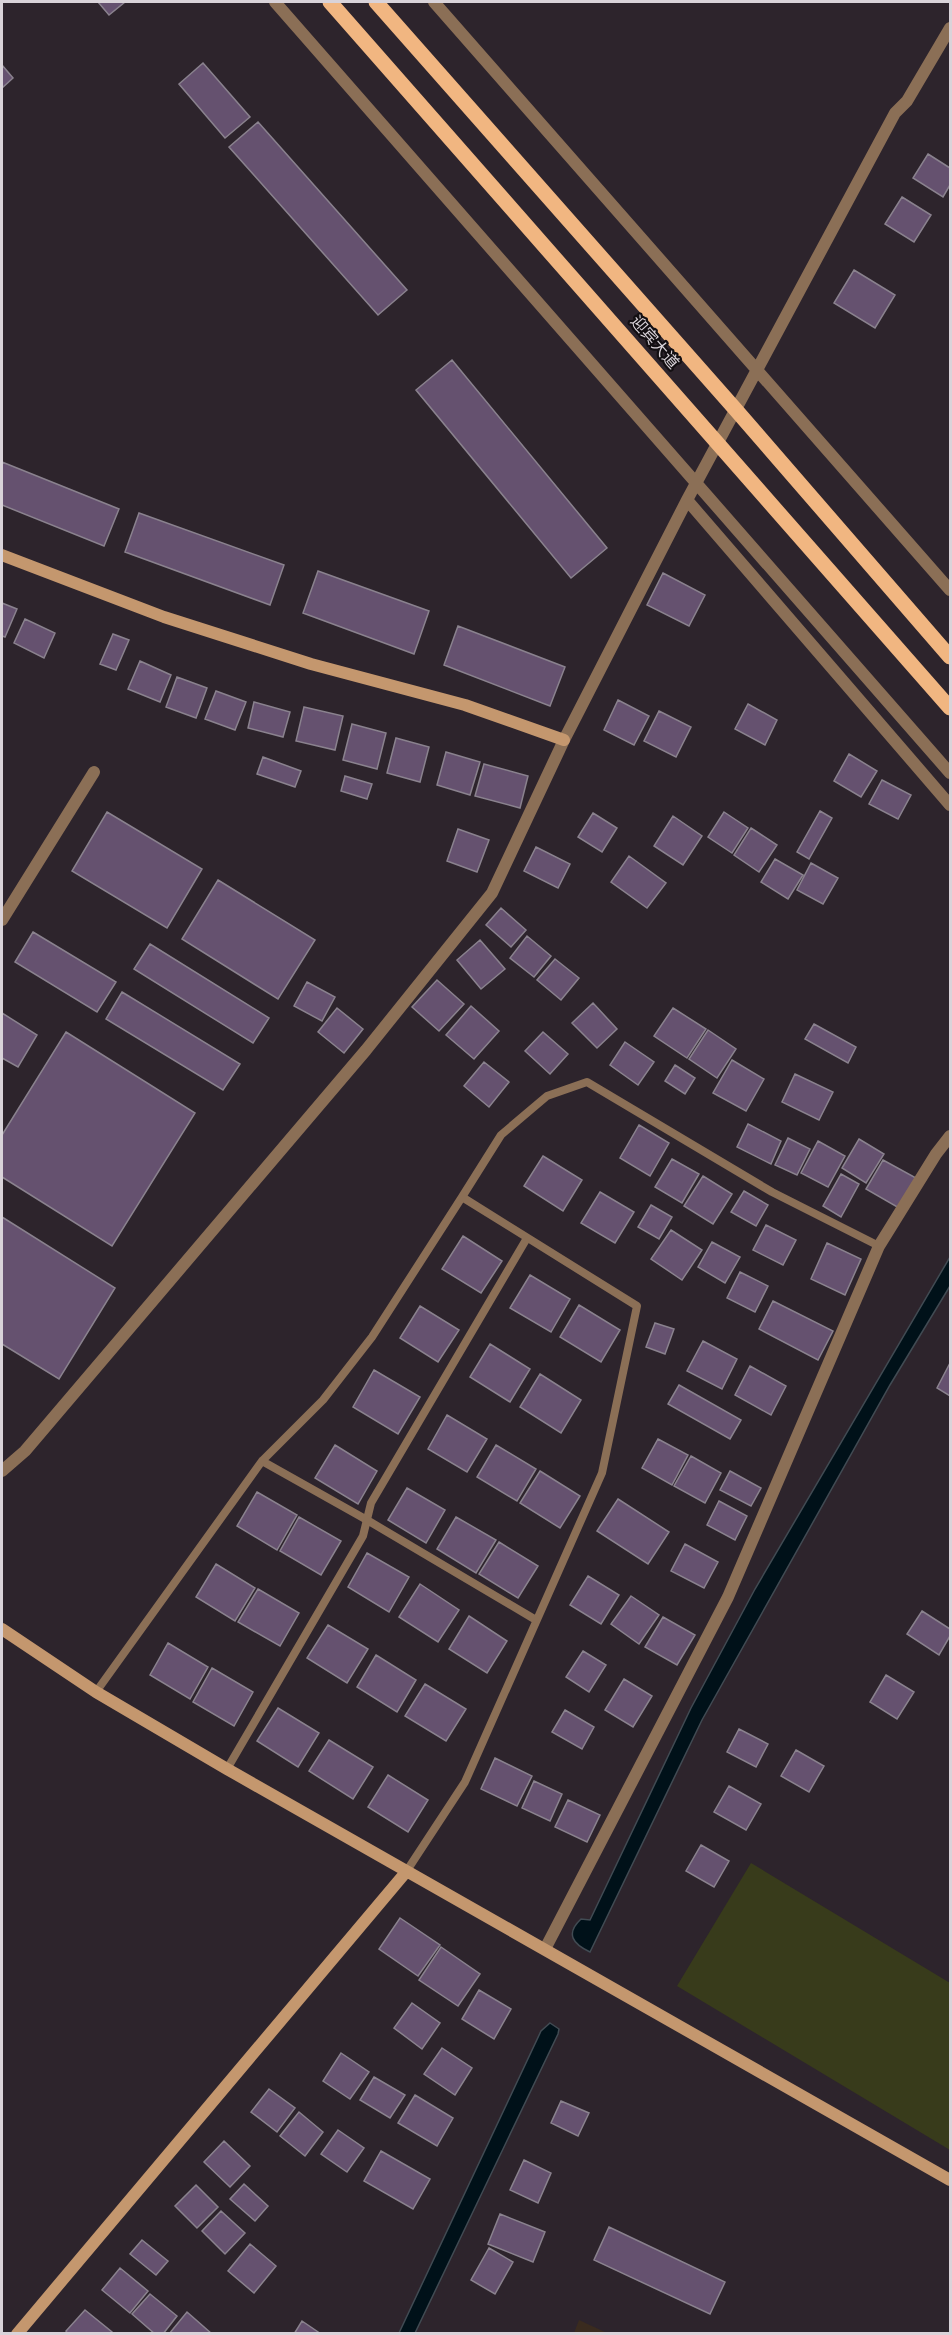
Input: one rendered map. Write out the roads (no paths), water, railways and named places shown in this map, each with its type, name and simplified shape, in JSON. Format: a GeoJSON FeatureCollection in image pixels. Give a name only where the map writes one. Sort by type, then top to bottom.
{"type":"FeatureCollection","features":[{"type":"Feature","properties":{"kind":"main road","name":"迎宾大道"},"geometry":{"type":"LineString","coordinates":[[330,2],[951,708]]}},
{"type":"Feature","properties":{"kind":"main road","name":"迎宾大道"},"geometry":{"type":"LineString","coordinates":[[376,2],[951,657]]}},
{"type":"Feature","properties":{"kind":"street"},"geometry":{"type":"LineString","coordinates":[[275,2],[951,772]]}},
{"type":"Feature","properties":{"kind":"street"},"geometry":{"type":"LineString","coordinates":[[434,2],[951,590]]}},
{"type":"Feature","properties":{"kind":"street"},"geometry":{"type":"LineString","coordinates":[[2,1471],[25,1451],[259,1177],[366,1050],[492,893],[564,740],[687,500],[895,113],[907,101],[951,28]]}},
{"type":"Feature","properties":{"kind":"street"},"geometry":{"type":"LineString","coordinates":[[687,500],[951,805]]}},
{"type":"Feature","properties":{"kind":"street"},"geometry":{"type":"LineString","coordinates":[[2,555],[164,617],[311,664],[465,705],[564,740]]}},
{"type":"Feature","properties":{"kind":"street"},"geometry":{"type":"LineString","coordinates":[[2,920],[94,772]]}},
{"type":"Feature","properties":{"kind":"street"},"geometry":{"type":"LineString","coordinates":[[545,1949],[728,1597],[879,1246],[936,1154],[951,1136]]}},
{"type":"Feature","properties":{"kind":"street"},"geometry":{"type":"LineString","coordinates":[[2,1629],[96,1692],[227,1769],[951,2180]]}},
{"type":"Feature","properties":{"kind":"street"},"geometry":{"type":"LineString","coordinates":[[17,2334],[406,1872]]}},
{"type":"Feature","properties":{"kind":"lane"},"geometry":{"type":"LineString","coordinates":[[96,1692],[262,1461],[323,1400],[372,1337],[501,1135],[547,1096],[587,1082],[772,1192],[879,1246]]}},
{"type":"Feature","properties":{"kind":"lane"},"geometry":{"type":"LineString","coordinates":[[406,1872],[465,1782],[602,1473],[637,1306],[462,1197]]}},
{"type":"Feature","properties":{"kind":"lane"},"geometry":{"type":"LineString","coordinates":[[227,1769],[363,1536],[371,1503],[527,1238]]}},
{"type":"Feature","properties":{"kind":"lane"},"geometry":{"type":"LineString","coordinates":[[262,1461],[536,1620]]}}]}
